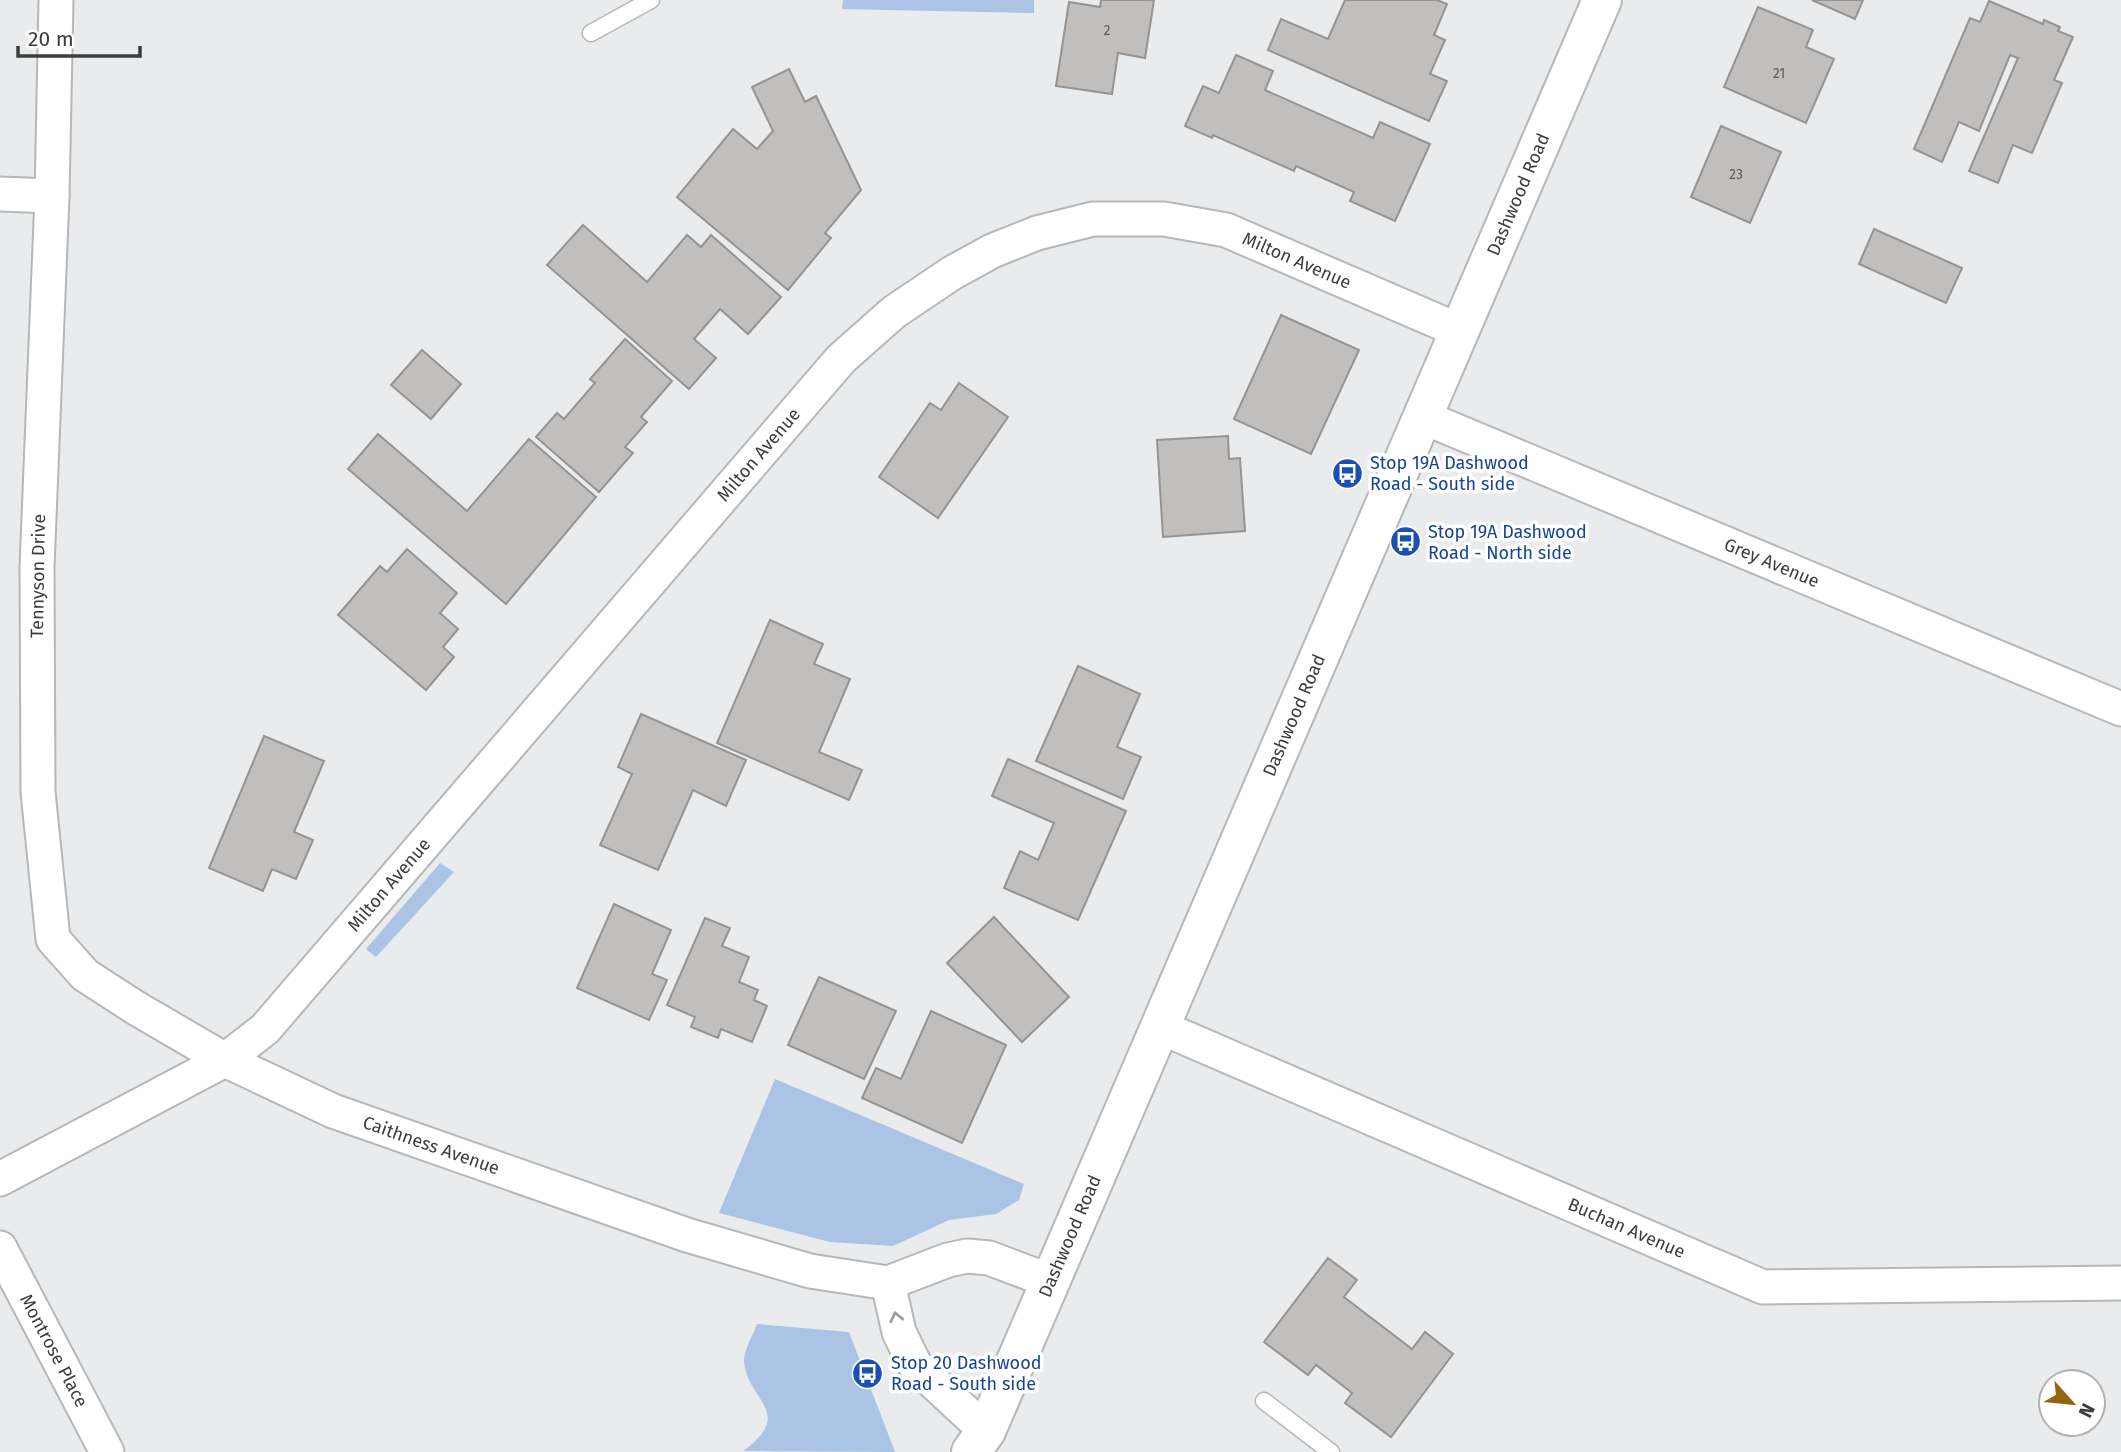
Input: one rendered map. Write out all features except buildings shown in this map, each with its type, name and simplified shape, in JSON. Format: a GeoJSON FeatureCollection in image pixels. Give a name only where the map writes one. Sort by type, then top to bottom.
{"type":"FeatureCollection","features":[{"type":"Feature","properties":{"kind":"street","name":"Tennyson Drive"},"geometry":{"type":"LineString","coordinates":[[56,0],[52,196],[37,567],[38,792],[52,939],[85,975],[135,1008],[225,1060]]}},
{"type":"Feature","properties":{"kind":"street","name":"Dashwood Road"},"geometry":{"type":"LineString","coordinates":[[980,1445],[1602,0]]}},
{"type":"Feature","properties":{"kind":"street"},"geometry":{"type":"LineString","coordinates":[[0,194],[52,196]]}},
{"type":"Feature","properties":{"kind":"street","name":"Milton Avenue"},"geometry":{"type":"LineString","coordinates":[[225,1060],[265,1029],[841,359],[894,312],[952,273],[992,251],[1037,233],[1093,219],[1164,219],[1226,230],[1460,331]]}},
{"type":"Feature","properties":{"kind":"street","name":"Grey Avenue"},"geometry":{"type":"LineString","coordinates":[[1423,417],[2121,709]]}},
{"type":"Feature","properties":{"kind":"street","name":"Buchan Avenue"},"geometry":{"type":"LineString","coordinates":[[1160,1027],[1763,1287],[2121,1283]]}},
{"type":"Feature","properties":{"kind":"street"},"geometry":{"type":"LineString","coordinates":[[0,1179],[225,1060]]}},
{"type":"Feature","properties":{"kind":"street","name":"Caithness Avenue"},"geometry":{"type":"LineString","coordinates":[[225,1060],[334,1111],[687,1235],[810,1271],[888,1283],[948,1260],[967,1256],[989,1258],[1051,1281]]}},
{"type":"Feature","properties":{"kind":"street","name":"Montrose Place"},"geometry":{"type":"LineString","coordinates":[[0,1248],[107,1452]]}},
{"type":"Feature","properties":{"kind":"street"},"geometry":{"type":"LineString","coordinates":[[888,1283],[899,1332],[915,1365],[980,1445]]}},
{"type":"Feature","properties":{"kind":"lane"},"geometry":{"type":"LineString","coordinates":[[591,33],[651,0]]}},
{"type":"Feature","properties":{"kind":"lane"},"geometry":{"type":"LineString","coordinates":[[1264,1401],[1331,1452]]}},
{"type":"Feature","properties":{"kind":"shaded area"},"geometry":{"type":"Polygon","coordinates":[[[843,0],[1034,0],[1034,13],[842,9],[843,0]]]}},
{"type":"Feature","properties":{"kind":"shaded area"},"geometry":{"type":"Polygon","coordinates":[[[440,863],[454,872],[376,957],[366,949],[440,863]]]}},
{"type":"Feature","properties":{"kind":"shaded area"},"geometry":{"type":"Polygon","coordinates":[[[775,1079],[1024,1184],[1019,1200],[996,1214],[949,1220],[893,1246],[830,1242],[719,1213],[775,1079]]]}},
{"type":"Feature","properties":{"kind":"shaded area"},"geometry":{"type":"Polygon","coordinates":[[[757,1324],[849,1332],[895,1452],[743,1451],[759,1438],[768,1416],[752,1386],[744,1361],[757,1324]]]}},
{"type":"Feature","properties":{"kind":"place","name":"Stop 19A Dashwood Road - South side"},"geometry":{"type":"Point","coordinates":[1347,473]}},
{"type":"Feature","properties":{"kind":"place","name":"Stop 19A Dashwood Road - North side"},"geometry":{"type":"Point","coordinates":[1405,542]}},
{"type":"Feature","properties":{"kind":"place","name":"Stop 20 Dashwood Road - South side"},"geometry":{"type":"Point","coordinates":[868,1373]}}]}
